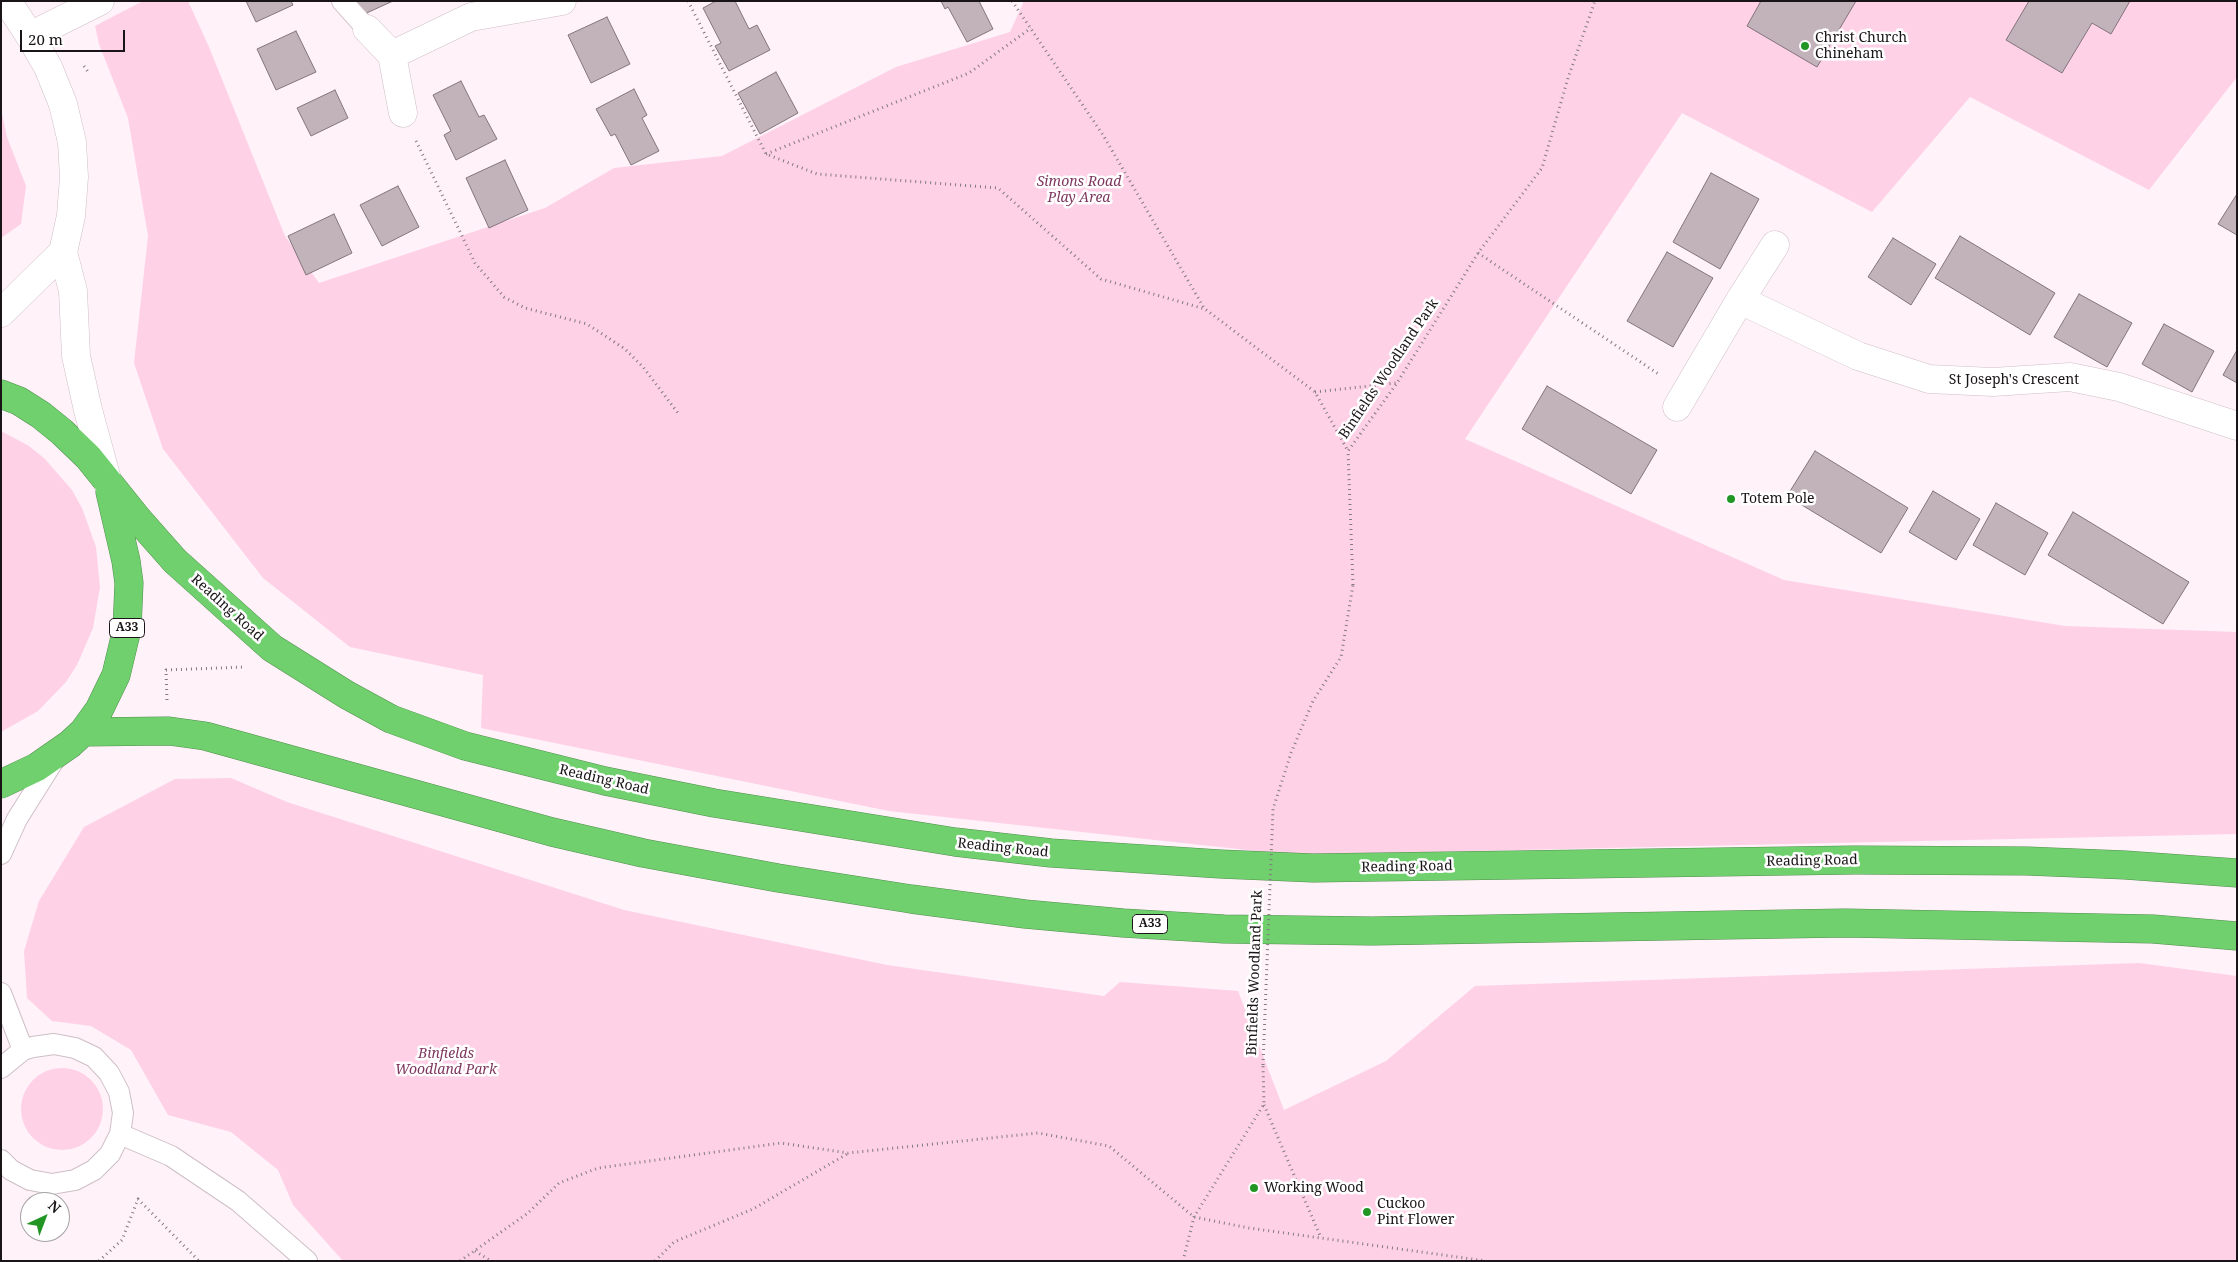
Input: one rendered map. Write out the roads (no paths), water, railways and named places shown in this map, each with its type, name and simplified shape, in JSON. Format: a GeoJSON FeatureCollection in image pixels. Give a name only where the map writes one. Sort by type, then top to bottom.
{"type":"FeatureCollection","features":[{"type":"Feature","properties":{"kind":"highway","name":"A33"},"geometry":{"type":"LineString","coordinates":[[1,394],[41,415],[62,432],[88,457],[108,483],[126,561],[129,583],[127,630],[123,651],[110,688],[99,710],[83,732],[58,753],[37,767],[1,784]]}},
{"type":"Feature","properties":{"kind":"highway","name":"Reading Road"},"geometry":{"type":"LineString","coordinates":[[108,483],[175,561],[272,648],[347,695],[391,719],[464,746],[605,781],[714,803],[955,842],[1051,853],[1220,864],[1313,868],[1855,860],[2027,861],[2125,865],[2237,873]]}},
{"type":"Feature","properties":{"kind":"highway","name":"A33"},"geometry":{"type":"LineString","coordinates":[[83,732],[169,731],[223,741],[514,822],[643,853],[778,878],[910,899],[1024,914],[1224,929],[1372,931],[1845,923],[2153,930],[2237,936]]}},
{"type":"Feature","properties":{"kind":"street","name":"Reading Road"},"geometry":{"type":"LineString","coordinates":[[7,1],[48,67],[63,104],[72,142],[74,177],[71,216],[63,252],[73,291],[76,356],[88,410],[108,483]]}},
{"type":"Feature","properties":{"kind":"street"},"geometry":{"type":"LineString","coordinates":[[30,36],[100,1]]}},
{"type":"Feature","properties":{"kind":"street"},"geometry":{"type":"LineString","coordinates":[[392,55],[472,17],[562,1]]}},
{"type":"Feature","properties":{"kind":"street"},"geometry":{"type":"LineString","coordinates":[[367,29],[392,55],[403,113]]}},
{"type":"Feature","properties":{"kind":"street"},"geometry":{"type":"LineString","coordinates":[[1677,407],[1740,300],[1776,245]]}},
{"type":"Feature","properties":{"kind":"street"},"geometry":{"type":"LineString","coordinates":[[1,313],[63,252]]}},
{"type":"Feature","properties":{"kind":"street","name":"St Joseph's Crescent"},"geometry":{"type":"LineString","coordinates":[[1740,300],[1858,356],[1929,379],[1993,382],[2070,378],[2119,387],[2237,426]]}},
{"type":"Feature","properties":{"kind":"lane"},"geometry":{"type":"LineString","coordinates":[[342,1],[367,29]]}},
{"type":"Feature","properties":{"kind":"lane"},"geometry":{"type":"LineString","coordinates":[[1,854],[17,819],[58,753]]}},
{"type":"Feature","properties":{"kind":"lane"},"geometry":{"type":"LineString","coordinates":[[1,993],[23,1050]]}},
{"type":"Feature","properties":{"kind":"lane"},"geometry":{"type":"LineString","coordinates":[[1,1068],[23,1050],[54,1044],[75,1048],[94,1057],[109,1073],[119,1092],[123,1113],[120,1134],[110,1154],[94,1170],[74,1180],[52,1184],[30,1180],[11,1170],[1,1160]]}},
{"type":"Feature","properties":{"kind":"lane"},"geometry":{"type":"LineString","coordinates":[[120,1134],[171,1156],[238,1201],[307,1261]]}},
{"type":"Feature","properties":{"kind":"place","name":"Christ Church Chineham"},"geometry":{"type":"Point","coordinates":[1805,46]}},
{"type":"Feature","properties":{"kind":"place","name":"Totem Pole"},"geometry":{"type":"Point","coordinates":[1731,499]}},
{"type":"Feature","properties":{"kind":"place","name":"Working Wood"},"geometry":{"type":"Point","coordinates":[1254,1188]}},
{"type":"Feature","properties":{"kind":"place","name":"Cuckoo Pint Flower"},"geometry":{"type":"Point","coordinates":[1367,1212]}},
{"type":"Feature","properties":{"kind":"park label","name":"Simons Road Play Area"},"geometry":{"type":"Point","coordinates":[1079,190]}},
{"type":"Feature","properties":{"kind":"park label","name":"Binfields Woodland Park"},"geometry":{"type":"Point","coordinates":[446,1062]}}]}
